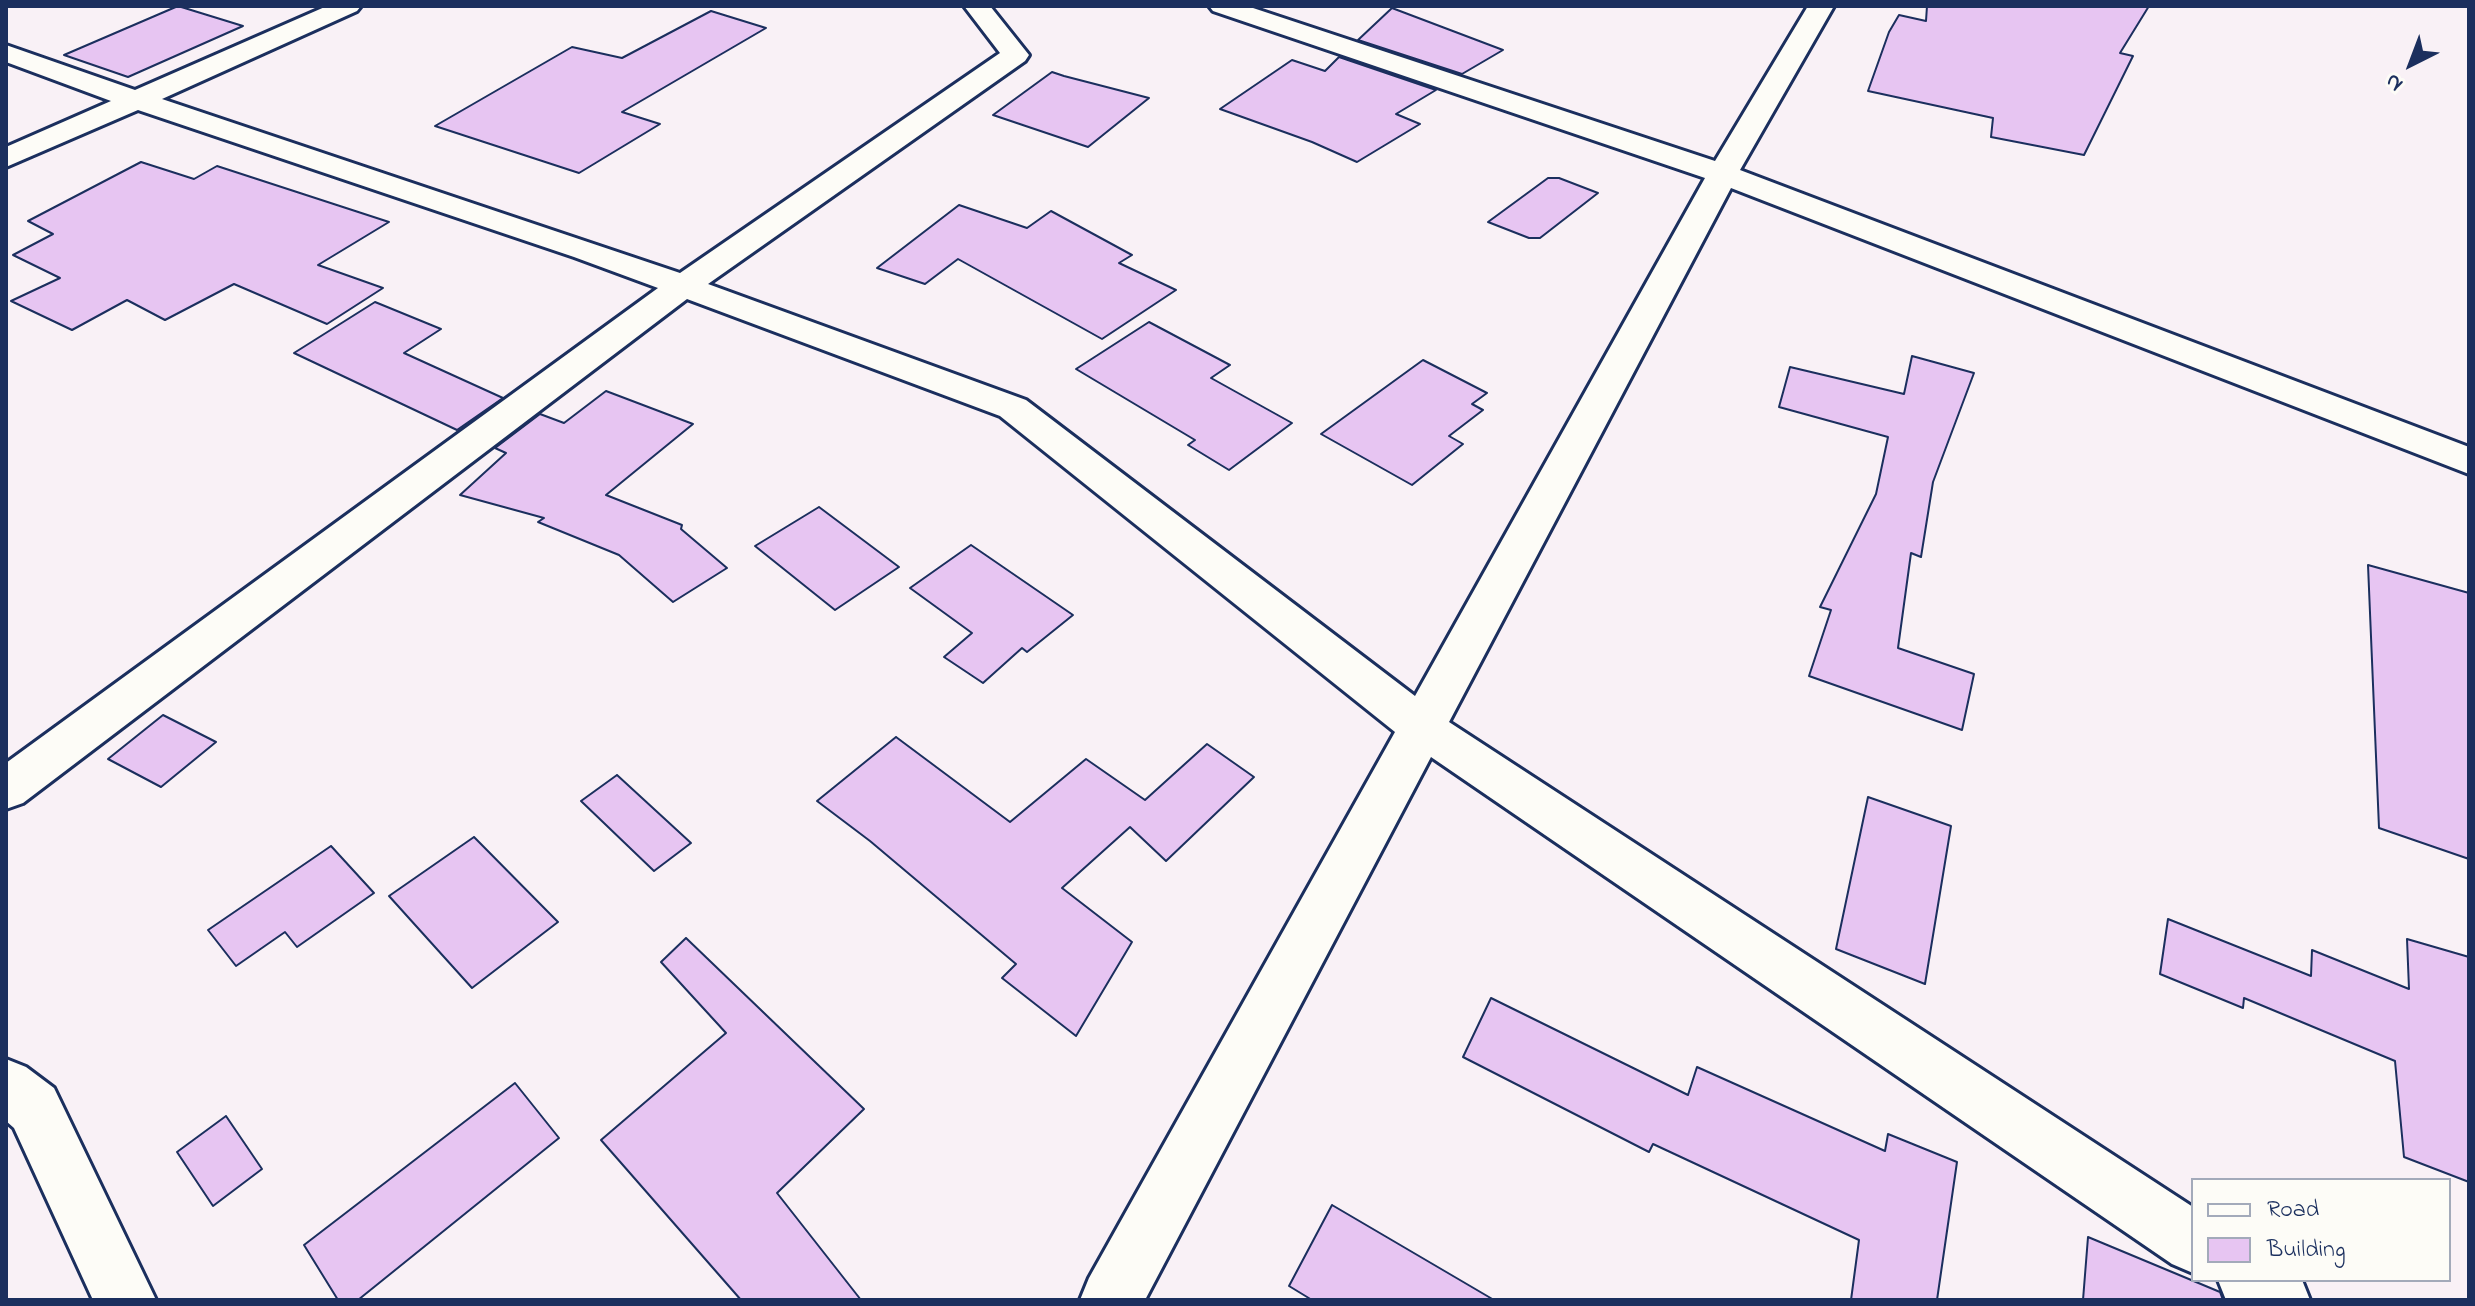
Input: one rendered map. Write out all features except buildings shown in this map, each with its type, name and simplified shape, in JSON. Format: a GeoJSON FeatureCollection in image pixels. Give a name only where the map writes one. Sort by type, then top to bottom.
{"type":"FeatureCollection","features":[{"type":"Feature","properties":{"kind":"street"},"geometry":{"type":"LineString","coordinates":[[6,158],[348,6]]}},
{"type":"Feature","properties":{"kind":"street"},"geometry":{"type":"LineString","coordinates":[[6,789],[683,286],[1015,55],[977,6]]}},
{"type":"Feature","properties":{"kind":"street"},"geometry":{"type":"LineString","coordinates":[[1222,6],[1723,174],[2469,461]]}},
{"type":"Feature","properties":{"kind":"street"},"geometry":{"type":"LineString","coordinates":[[1111,1300],[1723,174],[1821,6]]}},
{"type":"Feature","properties":{"kind":"street"},"geometry":{"type":"LineString","coordinates":[[6,53],[136,100],[586,250],[1013,408],[1423,728],[2191,1242]]}},
{"type":"Feature","properties":{"kind":"street"},"geometry":{"type":"LineString","coordinates":[[6,1086],[34,1108],[125,1300]]}},
{"type":"Feature","properties":{"kind":"street"},"geometry":{"type":"LineString","coordinates":[[2252,1282],[2279,1300]]}}]}
